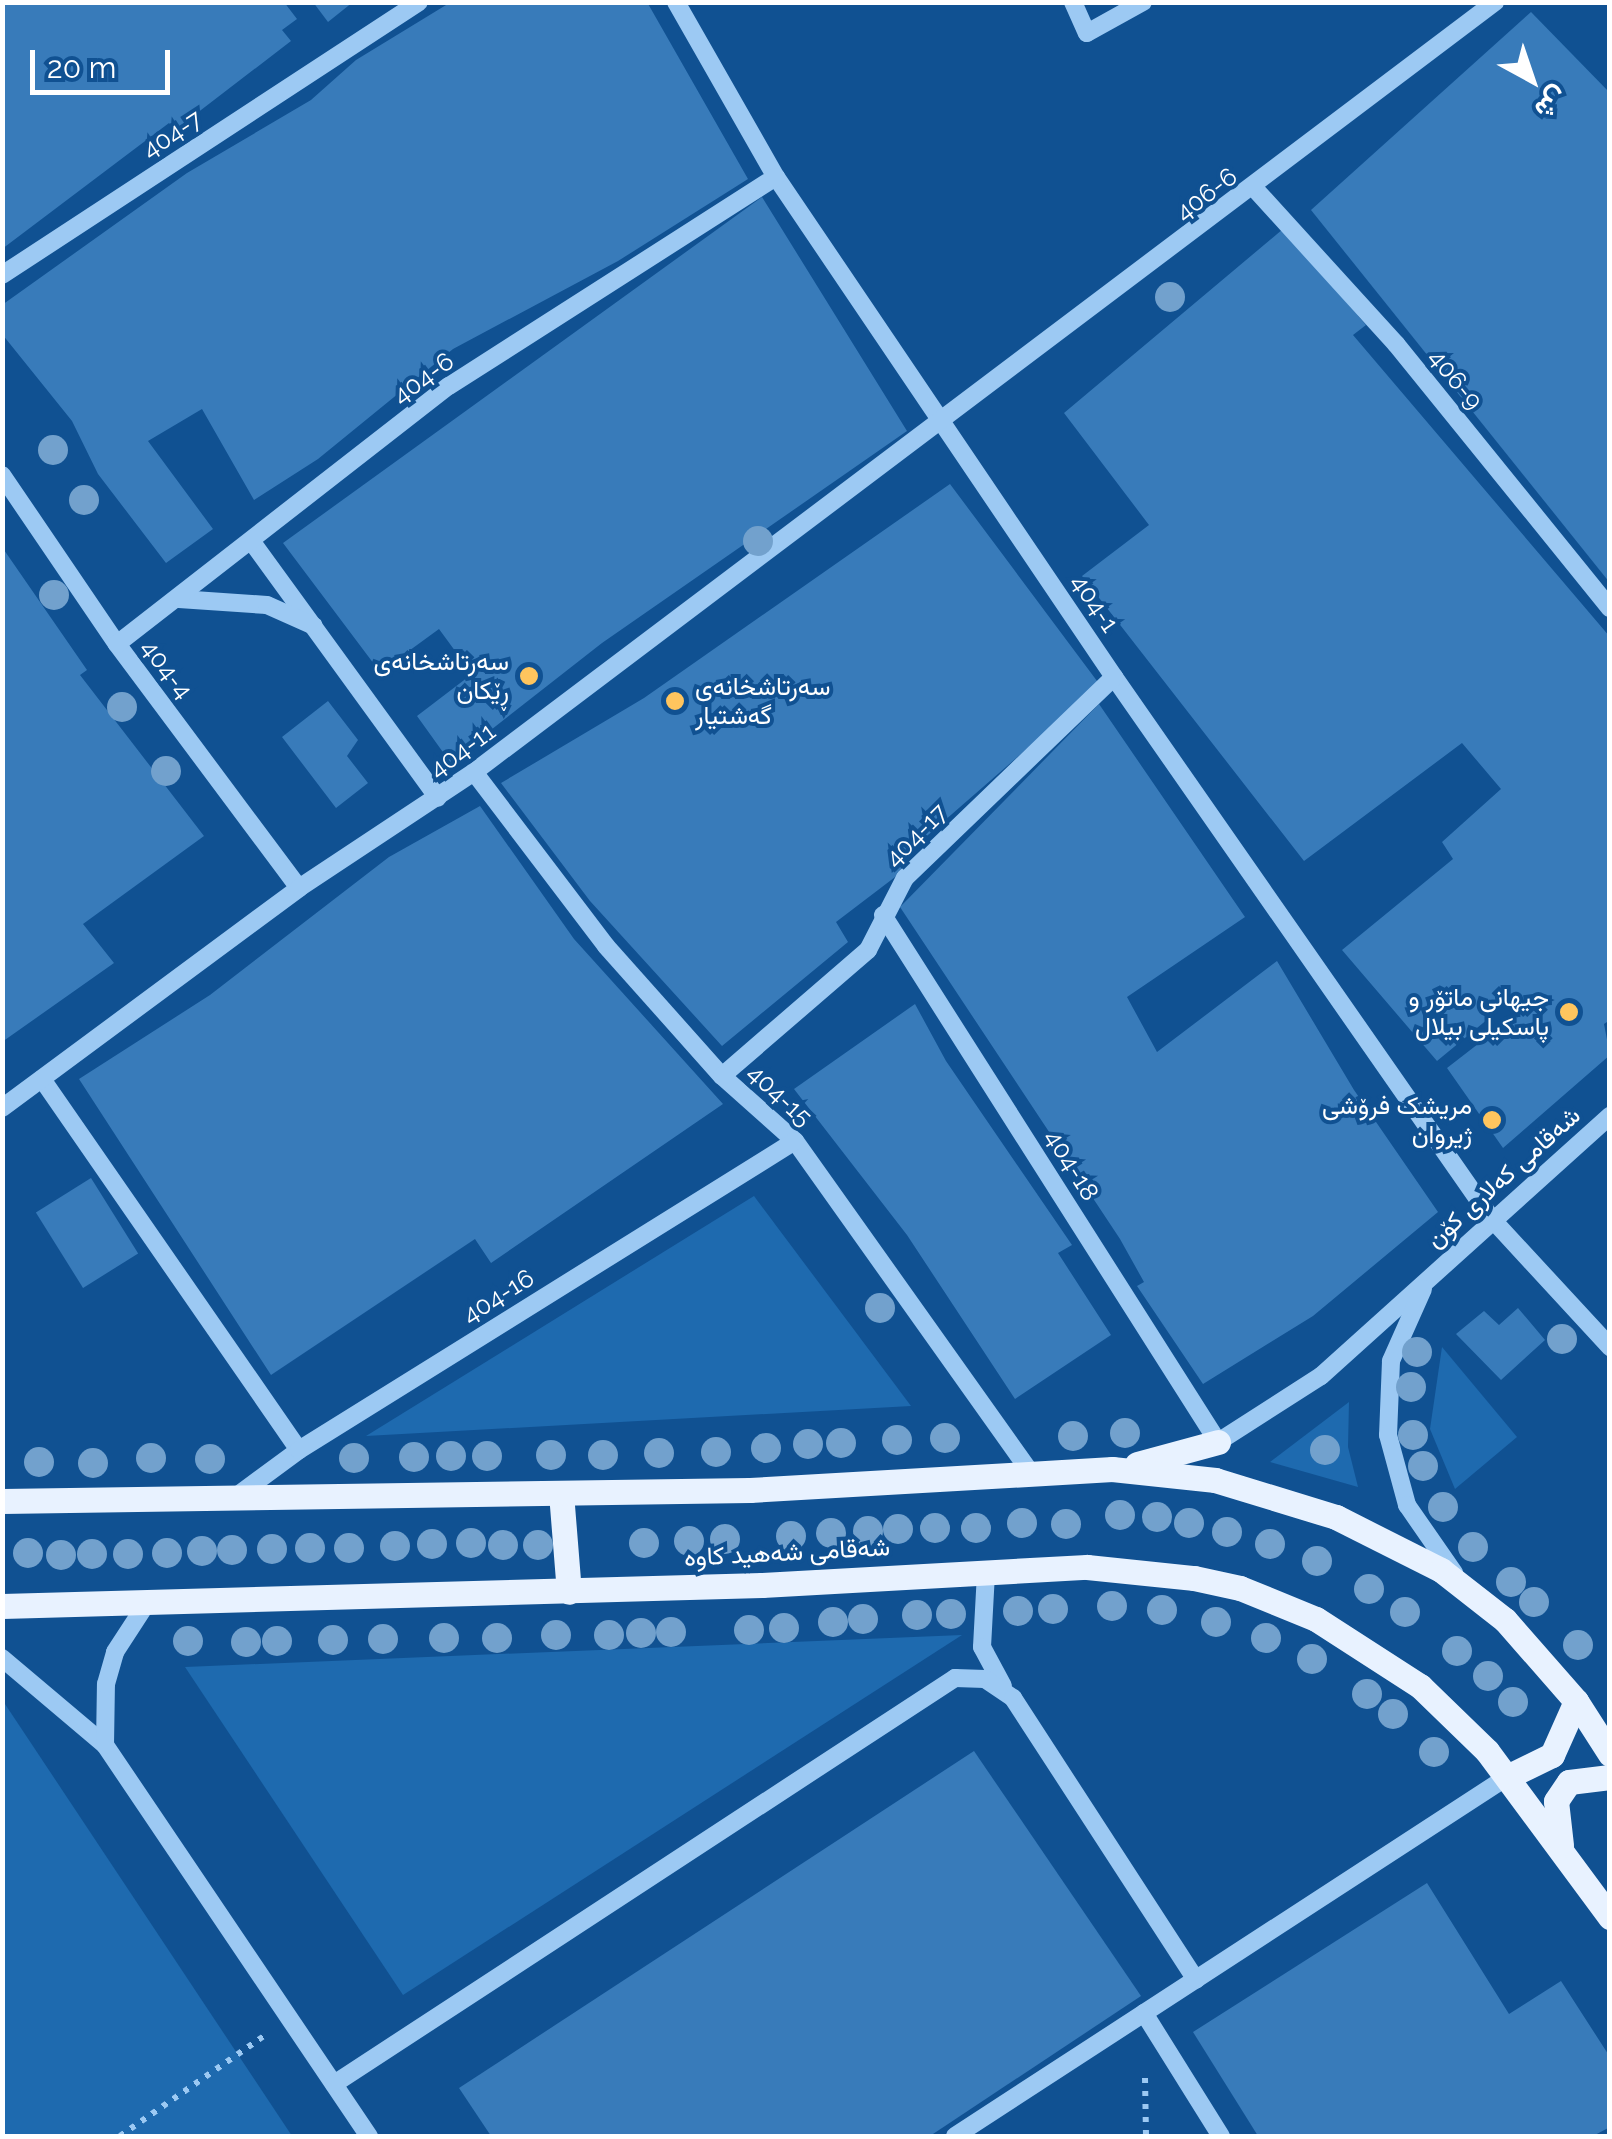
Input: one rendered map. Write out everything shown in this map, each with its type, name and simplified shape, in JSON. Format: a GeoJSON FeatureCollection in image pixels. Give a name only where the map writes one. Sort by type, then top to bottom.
{"type":"FeatureCollection","features":[{"type":"Feature","properties":{"kind":"main road"},"geometry":{"type":"LineString","coordinates":[[1112,1469],[1218,1442]]}},
{"type":"Feature","properties":{"kind":"main road"},"geometry":{"type":"LineString","coordinates":[[2,1501],[750,1490],[1112,1469],[1215,1480],[1301,1504],[1380,1536],[1470,1590],[1505,1620],[1576,1701],[1610,1754]]}},
{"type":"Feature","properties":{"kind":"main road"},"geometry":{"type":"LineString","coordinates":[[561,1493],[569,1592]]}},
{"type":"Feature","properties":{"kind":"main road","name":"شەقامی شەهید کاوە"},"geometry":{"type":"LineString","coordinates":[[2,1606],[145,1606],[1141,1570],[1240,1588],[1290,1607],[1380,1654],[1420,1686],[1507,1777],[1610,1917]]}},
{"type":"Feature","properties":{"kind":"main road"},"geometry":{"type":"LineString","coordinates":[[1507,1777],[1552,1755],[1576,1701]]}},
{"type":"Feature","properties":{"kind":"main road"},"geometry":{"type":"LineString","coordinates":[[1562,1848],[1556,1801],[1569,1782],[1610,1776]]}},
{"type":"Feature","properties":{"kind":"street","name":"404-7"},"geometry":{"type":"LineString","coordinates":[[2,275],[419,2]]}},
{"type":"Feature","properties":{"kind":"street","name":"404-1"},"geometry":{"type":"LineString","coordinates":[[676,2],[776,177],[1114,677],[1491,1218],[1610,1348]]}},
{"type":"Feature","properties":{"kind":"street"},"geometry":{"type":"LineString","coordinates":[[1073,2],[1087,33],[1143,2]]}},
{"type":"Feature","properties":{"kind":"street","name":"406-6"},"geometry":{"type":"LineString","coordinates":[[942,420],[1255,189],[1495,2]]}},
{"type":"Feature","properties":{"kind":"street","name":"404-6"},"geometry":{"type":"LineString","coordinates":[[117,644],[449,386],[776,177]]}},
{"type":"Feature","properties":{"kind":"street","name":"406-9"},"geometry":{"type":"LineString","coordinates":[[1255,189],[1396,344],[1610,608]]}},
{"type":"Feature","properties":{"kind":"street","name":"404-11"},"geometry":{"type":"LineString","coordinates":[[2,1108],[299,888],[474,772],[942,420]]}},
{"type":"Feature","properties":{"kind":"street","name":"404-4"},"geometry":{"type":"LineString","coordinates":[[2,474],[117,644],[299,888]]}},
{"type":"Feature","properties":{"kind":"street"},"geometry":{"type":"LineString","coordinates":[[252,542],[438,798]]}},
{"type":"Feature","properties":{"kind":"street"},"geometry":{"type":"LineString","coordinates":[[179,599],[267,606],[314,626]]}},
{"type":"Feature","properties":{"kind":"street","name":"404-17"},"geometry":{"type":"LineString","coordinates":[[722,1076],[868,950],[905,878],[1114,677]]}},
{"type":"Feature","properties":{"kind":"street","name":"404-15"},"geometry":{"type":"LineString","coordinates":[[474,772],[606,946],[722,1076],[795,1140],[1030,1472]]}},
{"type":"Feature","properties":{"kind":"street","name":"404-18"},"geometry":{"type":"LineString","coordinates":[[883,916],[1218,1442]]}},
{"type":"Feature","properties":{"kind":"street"},"geometry":{"type":"LineString","coordinates":[[42,1079],[300,1450]]}},
{"type":"Feature","properties":{"kind":"street","name":"شەقامی کەلاری کۆن"},"geometry":{"type":"LineString","coordinates":[[1218,1442],[1294,1398],[1491,1218],[1610,1116]]}},
{"type":"Feature","properties":{"kind":"street","name":"404-16"},"geometry":{"type":"LineString","coordinates":[[232,1499],[300,1450],[795,1140]]}},
{"type":"Feature","properties":{"kind":"street"},"geometry":{"type":"LineString","coordinates":[[1430,1276],[1391,1361],[1388,1435],[1416,1522],[1470,1590]]}},
{"type":"Feature","properties":{"kind":"street"},"geometry":{"type":"LineString","coordinates":[[986,1573],[982,1648],[1196,1980]]}},
{"type":"Feature","properties":{"kind":"street"},"geometry":{"type":"LineString","coordinates":[[105,1744],[106,1684],[116,1652],[145,1606]]}},
{"type":"Feature","properties":{"kind":"street"},"geometry":{"type":"LineString","coordinates":[[2,1658],[105,1744],[367,2136]]}},
{"type":"Feature","properties":{"kind":"street"},"geometry":{"type":"LineString","coordinates":[[334,2084],[926,1690],[970,1676],[1013,1698]]}},
{"type":"Feature","properties":{"kind":"street"},"geometry":{"type":"LineString","coordinates":[[955,2136],[1507,1777]]}},
{"type":"Feature","properties":{"kind":"street"},"geometry":{"type":"LineString","coordinates":[[1144,2013],[1221,2136]]}},
{"type":"Feature","properties":{"kind":"path"},"geometry":{"type":"LineString","coordinates":[[120,2136],[289,2018]]}},
{"type":"Feature","properties":{"kind":"shaded area"},"geometry":{"type":"Polygon","coordinates":[[[754,1196],[911,1406],[366,1436],[754,1196]]]}},
{"type":"Feature","properties":{"kind":"shaded area"},"geometry":{"type":"Polygon","coordinates":[[[1442,1347],[1517,1437],[1455,1489],[1430,1429],[1442,1347]]]}},
{"type":"Feature","properties":{"kind":"shaded area"},"geometry":{"type":"Polygon","coordinates":[[[1349,1402],[1348,1447],[1358,1487],[1270,1462],[1349,1402]]]}},
{"type":"Feature","properties":{"kind":"shaded area"},"geometry":{"type":"Polygon","coordinates":[[[962,1635],[403,1995],[185,1667],[962,1635]]]}},
{"type":"Feature","properties":{"kind":"shaded area"},"geometry":{"type":"Polygon","coordinates":[[[3,1701],[292,2136],[3,2136],[3,1701]]]}},
{"type":"Feature","properties":{"kind":"building"},"geometry":{"type":"Polygon","coordinates":[[[2,2],[284,2],[297,19],[282,30],[291,41],[175,130],[169,123],[2,249],[2,2]]]}},
{"type":"Feature","properties":{"kind":"building"},"geometry":{"type":"Polygon","coordinates":[[[313,2],[353,2],[328,22],[313,2]]]}},
{"type":"Feature","properties":{"kind":"building"},"geometry":{"type":"Polygon","coordinates":[[[451,2],[647,2],[748,179],[618,261],[453,349],[318,459],[254,500],[202,409],[148,441],[213,529],[166,563],[98,474],[72,421],[2,334],[2,305],[187,173],[311,100],[356,60],[451,2]]]}},
{"type":"Feature","properties":{"kind":"building"},"geometry":{"type":"Polygon","coordinates":[[[1531,12],[1610,93],[1610,583],[1311,210],[1531,12]]]}},
{"type":"Feature","properties":{"kind":"building"},"geometry":{"type":"Polygon","coordinates":[[[762,197],[907,431],[602,643],[450,762],[417,716],[472,674],[439,629],[380,672],[283,543],[762,197]]]}},
{"type":"Feature","properties":{"kind":"building"},"geometry":{"type":"Polygon","coordinates":[[[1283,229],[1366,325],[1353,335],[1610,637],[1610,1020],[1604,1024],[1610,1055],[1503,1148],[1447,1068],[1527,1006],[1517,995],[1437,1061],[1342,950],[1453,859],[1442,842],[1501,789],[1462,743],[1304,861],[1082,576],[1149,525],[1064,413],[1283,229]]]}},
{"type":"Feature","properties":{"kind":"building"},"geometry":{"type":"Polygon","coordinates":[[[950,484],[1100,685],[897,862],[903,871],[836,922],[848,942],[722,1046],[590,901],[501,783],[644,698],[950,484]]]}},
{"type":"Feature","properties":{"kind":"building"},"geometry":{"type":"Polygon","coordinates":[[[2,547],[87,670],[80,675],[204,836],[83,924],[114,963],[2,1042],[2,547]]]}},
{"type":"Feature","properties":{"kind":"building"},"geometry":{"type":"Polygon","coordinates":[[[328,701],[358,740],[347,756],[368,783],[336,808],[282,737],[328,701]]]}},
{"type":"Feature","properties":{"kind":"building"},"geometry":{"type":"Polygon","coordinates":[[[1099,704],[1245,917],[1127,997],[1157,1052],[1277,961],[1354,1090],[1438,1212],[1313,1316],[1203,1384],[1137,1286],[1144,1282],[1120,1239],[900,907],[1099,704]]]}},
{"type":"Feature","properties":{"kind":"building"},"geometry":{"type":"Polygon","coordinates":[[[480,806],[574,939],[723,1104],[491,1263],[475,1239],[271,1375],[79,1079],[210,995],[389,857],[480,806]]]}},
{"type":"Feature","properties":{"kind":"building"},"geometry":{"type":"Polygon","coordinates":[[[915,1004],[946,1061],[1072,1245],[1058,1253],[1111,1335],[1015,1399],[907,1235],[794,1089],[915,1004]]]}},
{"type":"Feature","properties":{"kind":"building"},"geometry":{"type":"Polygon","coordinates":[[[91,1178],[138,1253],[83,1288],[36,1212],[91,1178]]]}},
{"type":"Feature","properties":{"kind":"building"},"geometry":{"type":"Polygon","coordinates":[[[1518,1308],[1545,1340],[1501,1380],[1456,1334],[1484,1311],[1499,1325],[1518,1308]]]}},
{"type":"Feature","properties":{"kind":"building"},"geometry":{"type":"Polygon","coordinates":[[[974,1751],[1141,1996],[930,2136],[491,2136],[459,2088],[974,1751]]]}},
{"type":"Feature","properties":{"kind":"building"},"geometry":{"type":"Polygon","coordinates":[[[1427,1883],[1509,2014],[1561,1981],[1610,2057],[1610,2127],[1593,2136],[1258,2136],[1193,2032],[1427,1883]]]}},
{"type":"Feature","properties":{"kind":"place","name":"سەرتاشخانەی ڕێکان"},"geometry":{"type":"Point","coordinates":[529,676]}},
{"type":"Feature","properties":{"kind":"place","name":"سەرتاشخانەی گەشتیار"},"geometry":{"type":"Point","coordinates":[675,701]}},
{"type":"Feature","properties":{"kind":"place","name":"جیهانی ماتۆر و پاسکیلی بیلال"},"geometry":{"type":"Point","coordinates":[1569,1012]}},
{"type":"Feature","properties":{"kind":"place","name":"مریشک فرۆشی ژیروان"},"geometry":{"type":"Point","coordinates":[1492,1120]}}]}
